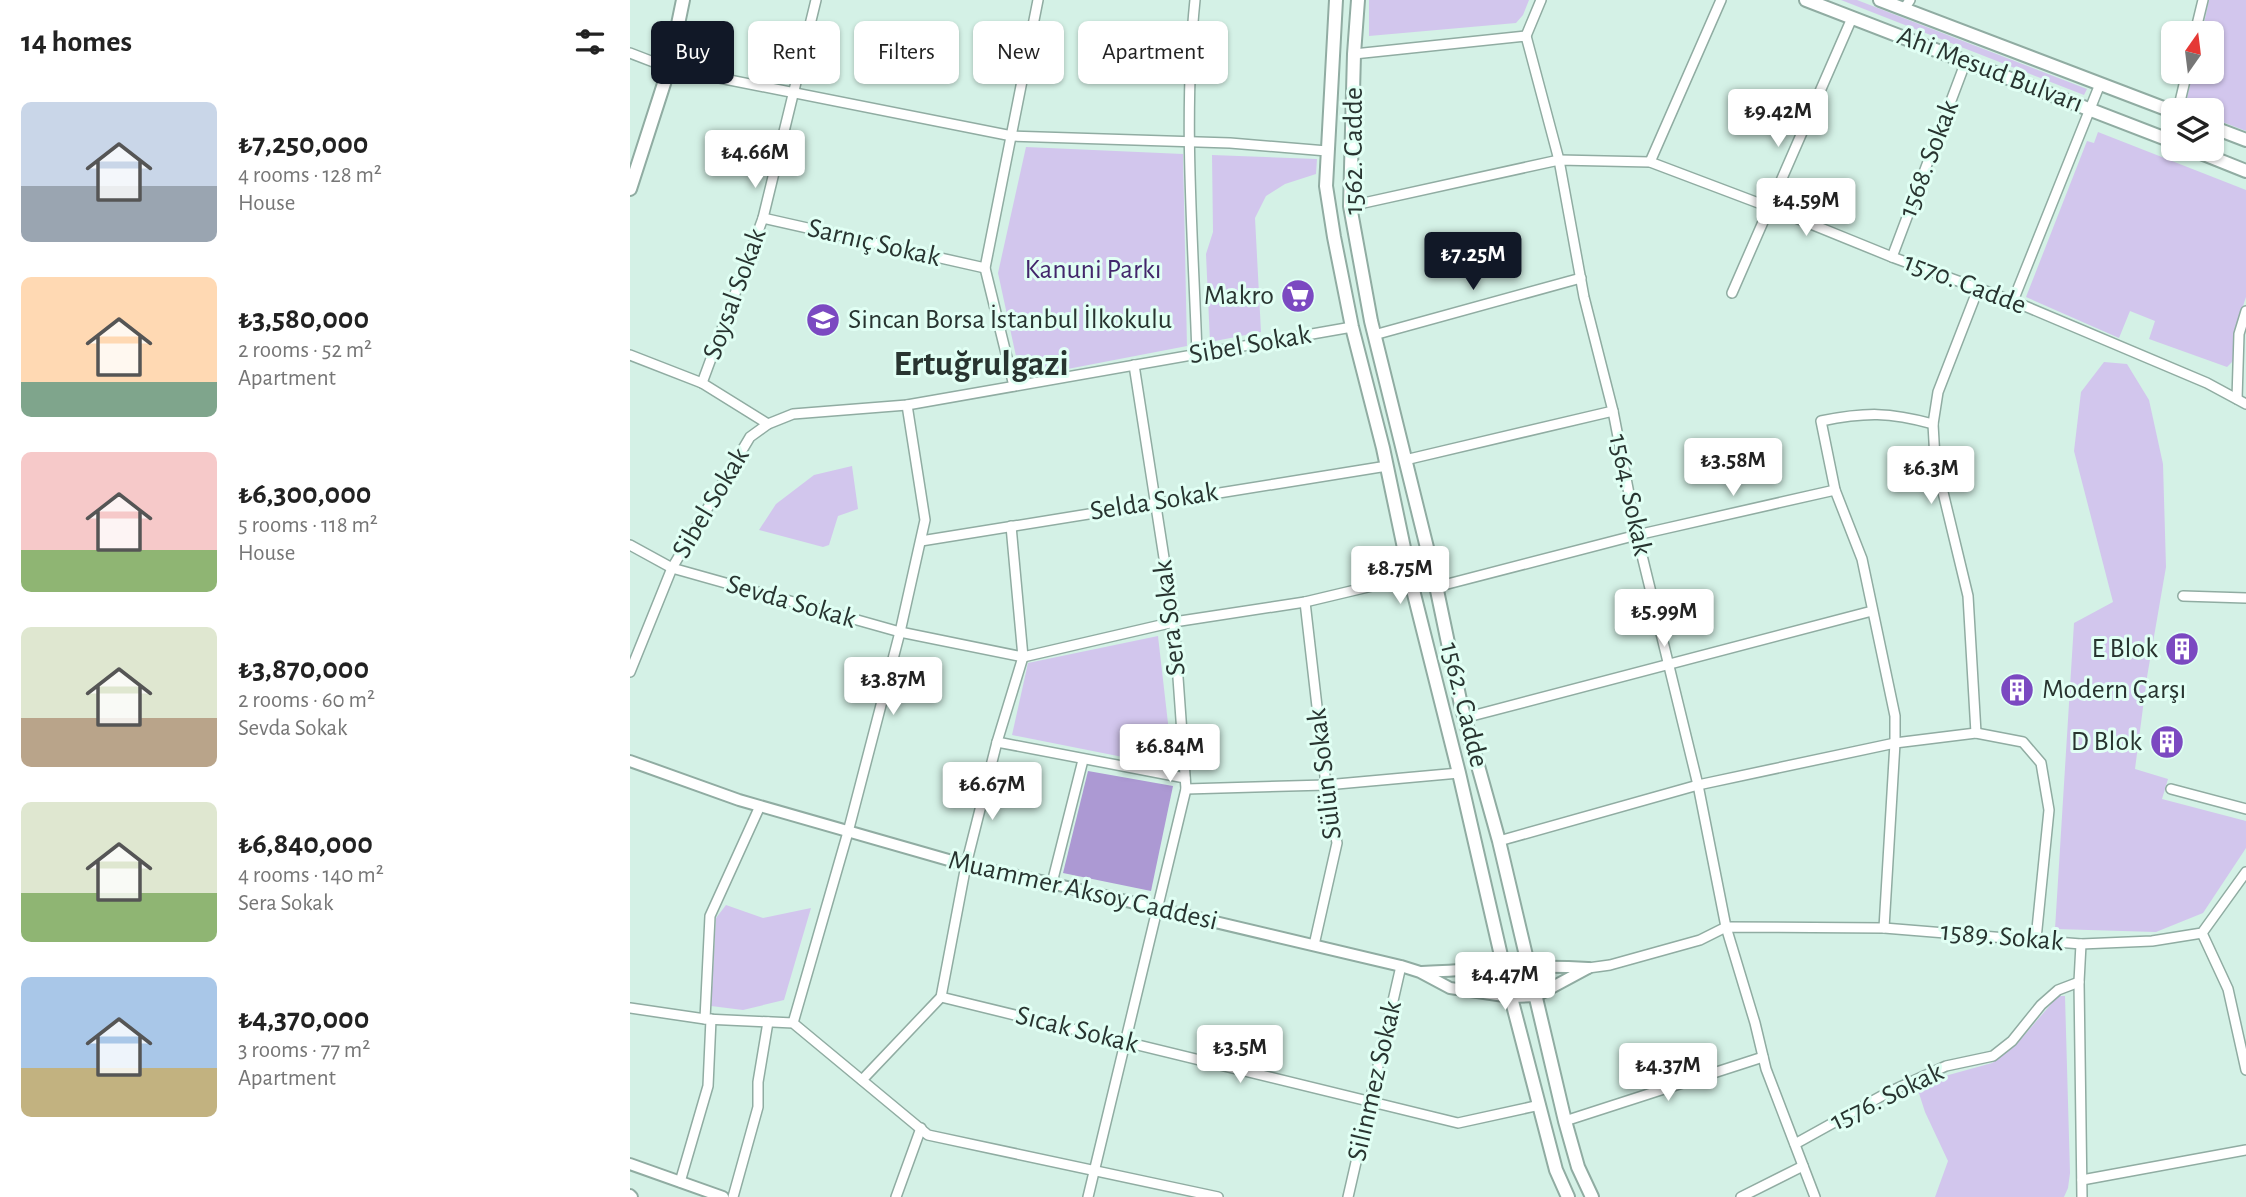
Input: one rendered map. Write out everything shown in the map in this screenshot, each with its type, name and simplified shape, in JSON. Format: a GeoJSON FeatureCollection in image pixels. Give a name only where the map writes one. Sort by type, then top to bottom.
{"type":"FeatureCollection","features":[{"type":"Feature","properties":{"kind":"main road"},"geometry":{"type":"LineString","coordinates":[[679,21],[683,0]]}},
{"type":"Feature","properties":{"kind":"main road","name":"1562. Cadde"},"geometry":{"type":"LineString","coordinates":[[1336,0],[1326,186],[1352,327],[1511,997],[1556,1170],[1567,1197]]}},
{"type":"Feature","properties":{"kind":"main road","name":"1562. Cadde"},"geometry":{"type":"LineString","coordinates":[[1358,0],[1350,206],[1374,335],[1436,587],[1464,718],[1500,841],[1565,1121],[1578,1167],[1592,1197]]}},
{"type":"Feature","properties":{"kind":"main road","name":"Ahi Mesud Bulvarı"},"geometry":{"type":"LineString","coordinates":[[1806,0],[2161,137]]}},
{"type":"Feature","properties":{"kind":"main road","name":"Ahi Mesud Bulvarı"},"geometry":{"type":"LineString","coordinates":[[1880,0],[1907,5],[2100,84],[2161,106]]}},
{"type":"Feature","properties":{"kind":"main road"},"geometry":{"type":"LineString","coordinates":[[630,189],[664,84]]}},
{"type":"Feature","properties":{"kind":"main road"},"geometry":{"type":"LineString","coordinates":[[2224,132],[2246,140]]}},
{"type":"Feature","properties":{"kind":"main road"},"geometry":{"type":"LineString","coordinates":[[2221,161],[2246,171]]}},
{"type":"Feature","properties":{"kind":"street","name":"Soysal Sokak"},"geometry":{"type":"LineString","coordinates":[[702,383],[763,218],[816,0]]}},
{"type":"Feature","properties":{"kind":"street"},"geometry":{"type":"LineString","coordinates":[[1014,386],[985,268],[1038,0]]}},
{"type":"Feature","properties":{"kind":"street"},"geometry":{"type":"LineString","coordinates":[[1195,0],[1191,46],[1190,144],[1197,354]]}},
{"type":"Feature","properties":{"kind":"street"},"geometry":{"type":"LineString","coordinates":[[1354,54],[1526,36],[1541,0]]}},
{"type":"Feature","properties":{"kind":"street"},"geometry":{"type":"LineString","coordinates":[[1650,162],[1721,0]]}},
{"type":"Feature","properties":{"kind":"street"},"geometry":{"type":"LineString","coordinates":[[2196,21],[2199,1]]}},
{"type":"Feature","properties":{"kind":"street"},"geometry":{"type":"LineString","coordinates":[[1732,293],[1852,18]]}},
{"type":"Feature","properties":{"kind":"street","name":"1564. Sokak"},"geometry":{"type":"LineString","coordinates":[[1526,36],[1559,160],[1581,278],[1637,535],[1698,785],[1726,927],[1763,1057],[1815,1197]]}},
{"type":"Feature","properties":{"kind":"street"},"geometry":{"type":"LineString","coordinates":[[630,53],[651,61]]}},
{"type":"Feature","properties":{"kind":"street","name":"1568. Sokak"},"geometry":{"type":"LineString","coordinates":[[1892,257],[1966,61]]}},
{"type":"Feature","properties":{"kind":"street"},"geometry":{"type":"LineString","coordinates":[[734,81],[1012,136],[1190,144],[1230,143],[1326,150]]}},
{"type":"Feature","properties":{"kind":"street"},"geometry":{"type":"LineString","coordinates":[[2012,301],[2100,84]]}},
{"type":"Feature","properties":{"kind":"street","name":"1570. Cadde"},"geometry":{"type":"LineString","coordinates":[[1350,206],[1559,160],[1650,162],[2012,301],[2207,383],[2246,404]]}},
{"type":"Feature","properties":{"kind":"street","name":"Sarnıç Sokak"},"geometry":{"type":"LineString","coordinates":[[763,218],[985,268]]}},
{"type":"Feature","properties":{"kind":"street"},"geometry":{"type":"LineString","coordinates":[[1374,335],[1581,278]]}},
{"type":"Feature","properties":{"kind":"street"},"geometry":{"type":"LineString","coordinates":[[1976,733],[1968,596],[1935,459],[1933,424],[1938,392],[1978,289]]}},
{"type":"Feature","properties":{"kind":"street"},"geometry":{"type":"LineString","coordinates":[[2237,399],[2239,334],[2246,311]]}},
{"type":"Feature","properties":{"kind":"street","name":"Sibel Sokak"},"geometry":{"type":"LineString","coordinates":[[630,672],[672,568],[750,437],[768,424],[793,414],[907,405],[1352,327]]}},
{"type":"Feature","properties":{"kind":"street"},"geometry":{"type":"LineString","coordinates":[[630,355],[702,383],[768,424]]}},
{"type":"Feature","properties":{"kind":"street","name":"Sera Sokak"},"geometry":{"type":"LineString","coordinates":[[1088,1197],[1186,789],[1174,622],[1135,365]]}},
{"type":"Feature","properties":{"kind":"street"},"geometry":{"type":"LineString","coordinates":[[793,1023],[848,832],[900,632],[925,520],[907,405]]}},
{"type":"Feature","properties":{"kind":"street"},"geometry":{"type":"LineString","coordinates":[[1405,460],[1612,411]]}},
{"type":"Feature","properties":{"kind":"street"},"geometry":{"type":"LineString","coordinates":[[1884,928],[1895,716],[1862,559],[1835,490],[1821,421],[1860,414],[1902,415],[1933,424]]}},
{"type":"Feature","properties":{"kind":"street","name":"Selda Sokak"},"geometry":{"type":"LineString","coordinates":[[920,541],[1387,466]]}},
{"type":"Feature","properties":{"kind":"street"},"geometry":{"type":"LineString","coordinates":[[1436,587],[1637,535],[1835,490]]}},
{"type":"Feature","properties":{"kind":"street"},"geometry":{"type":"LineString","coordinates":[[862,1080],[941,997],[966,865],[997,742],[1023,657],[1011,526]]}},
{"type":"Feature","properties":{"kind":"street","name":"Sevda Sokak"},"geometry":{"type":"LineString","coordinates":[[630,545],[672,568],[900,632],[1023,657],[1174,622],[1305,602],[1410,577]]}},
{"type":"Feature","properties":{"kind":"street"},"geometry":{"type":"LineString","coordinates":[[2183,596],[2246,598]]}},
{"type":"Feature","properties":{"kind":"street","name":"Sülün Sokak"},"geometry":{"type":"LineString","coordinates":[[1305,602],[1326,785],[1337,843],[1314,945]]}},
{"type":"Feature","properties":{"kind":"street"},"geometry":{"type":"LineString","coordinates":[[1464,718],[1872,611]]}},
{"type":"Feature","properties":{"kind":"street"},"geometry":{"type":"LineString","coordinates":[[1500,841],[1698,785],[1895,743],[1976,733],[2023,742],[2041,763],[2049,810],[2036,939]]}},
{"type":"Feature","properties":{"kind":"street"},"geometry":{"type":"LineString","coordinates":[[997,742],[1185,778]]}},
{"type":"Feature","properties":{"kind":"street"},"geometry":{"type":"LineString","coordinates":[[1052,883],[1083,760]]}},
{"type":"Feature","properties":{"kind":"street","name":"Muammer Aksoy Caddesi"},"geometry":{"type":"LineString","coordinates":[[630,761],[760,806],[966,865],[1052,883],[1420,972]]}},
{"type":"Feature","properties":{"kind":"street"},"geometry":{"type":"LineString","coordinates":[[1186,789],[1326,785],[1459,773]]}},
{"type":"Feature","properties":{"kind":"street"},"geometry":{"type":"LineString","coordinates":[[2172,789],[2246,809]]}},
{"type":"Feature","properties":{"kind":"street"},"geometry":{"type":"LineString","coordinates":[[680,1182],[708,1086],[710,916],[760,806]]}},
{"type":"Feature","properties":{"kind":"street"},"geometry":{"type":"LineString","coordinates":[[2246,872],[2202,933],[2228,989],[2246,1070]]}},
{"type":"Feature","properties":{"kind":"street"},"geometry":{"type":"LineString","coordinates":[[1420,972],[1529,965],[1588,968],[1610,965],[1700,940],[1726,927]]}},
{"type":"Feature","properties":{"kind":"street","name":"1589. Sokak"},"geometry":{"type":"LineString","coordinates":[[1726,927],[1884,928],[2081,944],[2152,941],[2202,933]]}},
{"type":"Feature","properties":{"kind":"street"},"geometry":{"type":"LineString","coordinates":[[2081,944],[2079,982],[2082,1197]]}},
{"type":"Feature","properties":{"kind":"street","name":"Silinmez Sokak"},"geometry":{"type":"LineString","coordinates":[[1348,1197],[1401,966]]}},
{"type":"Feature","properties":{"kind":"street"},"geometry":{"type":"LineString","coordinates":[[1420,972],[1450,988],[1511,997],[1536,996],[1588,968]]}},
{"type":"Feature","properties":{"kind":"street","name":"1576. Sokak"},"geometry":{"type":"LineString","coordinates":[[1795,1144],[1887,1094],[1946,1066],[1993,1056],[2012,1041],[2041,1005],[2058,990],[2079,982]]}},
{"type":"Feature","properties":{"kind":"street","name":"Sıcak Sokak"},"geometry":{"type":"LineString","coordinates":[[941,997],[1458,1123],[1540,1105]]}},
{"type":"Feature","properties":{"kind":"street"},"geometry":{"type":"LineString","coordinates":[[630,1008],[708,1019],[793,1023],[928,1135],[1218,1197]]}},
{"type":"Feature","properties":{"kind":"street"},"geometry":{"type":"LineString","coordinates":[[733,1197],[758,1107],[758,1082],[768,1022]]}},
{"type":"Feature","properties":{"kind":"street"},"geometry":{"type":"LineString","coordinates":[[1565,1121],[1763,1057]]}},
{"type":"Feature","properties":{"kind":"street"},"geometry":{"type":"LineString","coordinates":[[896,1197],[921,1128]]}},
{"type":"Feature","properties":{"kind":"street"},"geometry":{"type":"LineString","coordinates":[[2082,1180],[2246,1150]]}},
{"type":"Feature","properties":{"kind":"street"},"geometry":{"type":"LineString","coordinates":[[630,1164],[723,1197]]}},
{"type":"Feature","properties":{"kind":"street"},"geometry":{"type":"LineString","coordinates":[[1741,1197],[1803,1166]]}},
{"type":"Feature","properties":{"kind":"green space"},"geometry":{"type":"Polygon","coordinates":[[[1369,0],[1529,0],[1523,15],[1516,23],[1369,36],[1369,0]]]}},
{"type":"Feature","properties":{"kind":"green space"},"geometry":{"type":"Polygon","coordinates":[[[1841,0],[1857,0],[2087,89],[2084,95],[1841,0]]]}},
{"type":"Feature","properties":{"kind":"green space"},"geometry":{"type":"Polygon","coordinates":[[[2209,0],[2246,0],[2246,131],[2224,123],[2224,98],[2187,98],[2190,84],[2224,84],[2224,21],[2205,21],[2209,0]]]}},
{"type":"Feature","properties":{"kind":"green space"},"geometry":{"type":"Polygon","coordinates":[[[2098,132],[2161,157],[2161,161],[2172,161],[2246,190],[2246,297],[2236,327],[2233,361],[2227,367],[2149,339],[2155,321],[2130,311],[2119,338],[2026,297],[2087,141],[2094,143],[2098,132]]]}},
{"type":"Feature","properties":{"kind":"green space","name":"Kanuni Parkı"},"geometry":{"type":"Polygon","coordinates":[[[1026,147],[1183,154],[1187,346],[1026,377],[1019,370],[998,273],[1026,147]]]}},
{"type":"Feature","properties":{"kind":"green space"},"geometry":{"type":"Polygon","coordinates":[[[1212,155],[1317,159],[1316,174],[1285,184],[1266,196],[1255,218],[1261,332],[1210,342],[1206,254],[1213,232],[1212,155]]]}},
{"type":"Feature","properties":{"kind":"green space"},"geometry":{"type":"Polygon","coordinates":[[[2104,362],[2127,364],[2149,400],[2163,464],[2166,567],[2135,769],[2168,779],[2162,799],[2246,821],[2246,848],[2203,913],[2156,932],[2055,929],[2074,623],[2113,602],[2074,451],[2081,392],[2104,362]]]}},
{"type":"Feature","properties":{"kind":"green space"},"geometry":{"type":"Polygon","coordinates":[[[852,466],[858,509],[838,516],[829,545],[823,547],[759,530],[776,504],[814,475],[852,466]]]}},
{"type":"Feature","properties":{"kind":"green space"},"geometry":{"type":"Polygon","coordinates":[[[1158,636],[1173,767],[1012,735],[1028,663],[1158,636]]]}},
{"type":"Feature","properties":{"kind":"green space"},"geometry":{"type":"Polygon","coordinates":[[[726,905],[763,918],[811,908],[784,1000],[743,1010],[711,1006],[716,918],[726,905]]]}},
{"type":"Feature","properties":{"kind":"green space"},"geometry":{"type":"Polygon","coordinates":[[[2058,996],[2065,996],[2070,1173],[2064,1197],[1935,1197],[1948,1161],[1925,1112],[1916,1084],[1992,1063],[2015,1046],[2058,996]]]}},
{"type":"Feature","properties":{"kind":"shaded area"},"geometry":{"type":"Polygon","coordinates":[[[1088,771],[1173,786],[1151,891],[1063,873],[1088,771]]]}},
{"type":"Feature","properties":{"kind":"place","name":"Makro"},"geometry":{"type":"Point","coordinates":[1298,296]}},
{"type":"Feature","properties":{"kind":"place","name":"Sincan Borsa İstanbul İlkokulu"},"geometry":{"type":"Point","coordinates":[823,320]}},
{"type":"Feature","properties":{"kind":"place","name":"E Blok"},"geometry":{"type":"Point","coordinates":[2182,649]}},
{"type":"Feature","properties":{"kind":"place","name":"Modern Çarşı"},"geometry":{"type":"Point","coordinates":[2017,690]}},
{"type":"Feature","properties":{"kind":"place","name":"D Blok"},"geometry":{"type":"Point","coordinates":[2167,742]}},
{"type":"Feature","properties":{"kind":"district","name":"Ertuğrulgazi"},"geometry":{"type":"Point","coordinates":[981,364]}}]}
